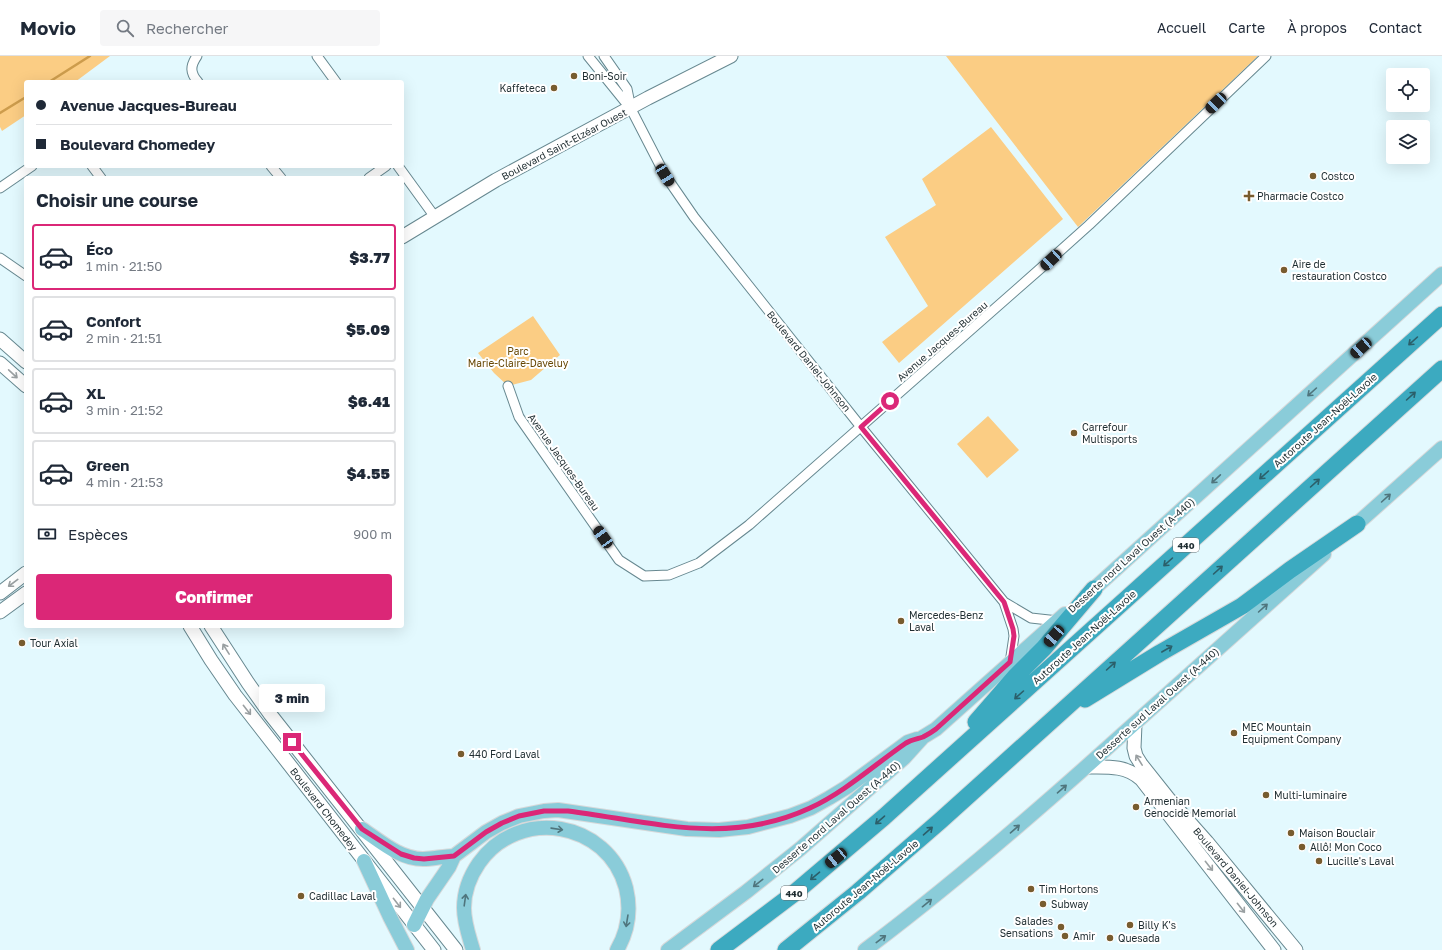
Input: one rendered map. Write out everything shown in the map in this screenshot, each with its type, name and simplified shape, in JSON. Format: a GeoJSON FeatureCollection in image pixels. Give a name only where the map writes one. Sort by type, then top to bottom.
{"type":"FeatureCollection","features":[{"type":"Feature","properties":{"kind":"highway","name":"Autoroute Jean-Noël-Lavoie"},"geometry":{"type":"LineString","coordinates":[[719,950],[778,906],[836,858],[1442,315]]}},
{"type":"Feature","properties":{"kind":"highway","name":"Autoroute Jean-Noël-Lavoie"},"geometry":{"type":"LineString","coordinates":[[786,950],[898,857],[1442,369]]}},
{"type":"Feature","properties":{"kind":"highway"},"geometry":{"type":"LineString","coordinates":[[1051,721],[1168,648],[1242,606],[1290,570],[1357,524]]}},
{"type":"Feature","properties":{"kind":"highway"},"geometry":{"type":"LineString","coordinates":[[930,775],[1015,677],[1044,648],[1094,589]]}},
{"type":"Feature","properties":{"kind":"main road","name":"Desserte nord Laval Ouest (A-440)"},"geometry":{"type":"LineString","coordinates":[[668,950],[746,892],[811,840],[904,758],[923,737],[936,729],[1094,589],[1442,274]]}},
{"type":"Feature","properties":{"kind":"main road","name":"Desserte sud Laval Ouest (A-440)"},"geometry":{"type":"LineString","coordinates":[[865,950],[919,910],[974,865],[1135,724],[1442,448]]}},
{"type":"Feature","properties":{"kind":"main road"},"geometry":{"type":"LineString","coordinates":[[414,924],[429,895],[449,867],[454,856],[478,837],[502,823],[519,816],[544,811],[568,811],[699,830],[729,829],[768,823],[801,812],[829,798],[847,787],[908,742],[923,737]]}},
{"type":"Feature","properties":{"kind":"main road"},"geometry":{"type":"LineString","coordinates":[[473,950],[466,925],[464,907],[467,888],[475,870],[487,853],[504,838],[526,830],[542,828],[558,828],[581,835],[601,848],[615,865],[625,885],[628,906],[626,928],[617,950]]}},
{"type":"Feature","properties":{"kind":"main road"},"geometry":{"type":"LineString","coordinates":[[362,829],[401,854],[409,857],[424,859],[454,856]]}},
{"type":"Feature","properties":{"kind":"main road"},"geometry":{"type":"LineString","coordinates":[[364,861],[390,918],[407,950]]}},
{"type":"Feature","properties":{"kind":"street"},"geometry":{"type":"LineString","coordinates":[[196,80],[193,76],[192,64],[197,56]]}},
{"type":"Feature","properties":{"kind":"street"},"geometry":{"type":"LineString","coordinates":[[316,56],[334,80]]}},
{"type":"Feature","properties":{"kind":"street","name":"Boulevard Daniel-Johnson"},"geometry":{"type":"LineString","coordinates":[[588,56],[630,109],[659,164],[684,205],[861,427],[1004,602],[1031,618],[1058,620]]}},
{"type":"Feature","properties":{"kind":"street","name":"Boulevard Daniel-Johnson"},"geometry":{"type":"LineString","coordinates":[[604,56],[627,89],[630,109]]}},
{"type":"Feature","properties":{"kind":"street","name":"Boulevard Saint-Elzéar Ouest"},"geometry":{"type":"LineString","coordinates":[[404,237],[496,180],[648,98],[731,56]]}},
{"type":"Feature","properties":{"kind":"street","name":"Avenue Jacques-Bureau"},"geometry":{"type":"LineString","coordinates":[[508,386],[519,417],[619,560],[644,576],[669,575],[700,563],[749,525],[1057,254],[1266,56]]}},
{"type":"Feature","properties":{"kind":"street"},"geometry":{"type":"LineString","coordinates":[[0,188],[29,168]]}},
{"type":"Feature","properties":{"kind":"street"},"geometry":{"type":"LineString","coordinates":[[273,168],[279,176]]}},
{"type":"Feature","properties":{"kind":"street"},"geometry":{"type":"LineString","coordinates":[[372,176],[383,168]]}},
{"type":"Feature","properties":{"kind":"street"},"geometry":{"type":"LineString","coordinates":[[399,168],[434,217]]}},
{"type":"Feature","properties":{"kind":"street"},"geometry":{"type":"LineString","coordinates":[[0,258],[24,275]]}},
{"type":"Feature","properties":{"kind":"street"},"geometry":{"type":"LineString","coordinates":[[0,339],[24,360]]}},
{"type":"Feature","properties":{"kind":"street"},"geometry":{"type":"LineString","coordinates":[[0,363],[24,384]]}},
{"type":"Feature","properties":{"kind":"street"},"geometry":{"type":"LineString","coordinates":[[0,593],[24,575]]}},
{"type":"Feature","properties":{"kind":"street"},"geometry":{"type":"LineString","coordinates":[[0,612],[24,594]]}},
{"type":"Feature","properties":{"kind":"street","name":"Boulevard Daniel-Johnson"},"geometry":{"type":"LineString","coordinates":[[1004,602],[1014,636],[1010,662]]}},
{"type":"Feature","properties":{"kind":"street","name":"Boulevard Chomedey"},"geometry":{"type":"LineString","coordinates":[[191,628],[215,667],[235,695],[434,950]]}},
{"type":"Feature","properties":{"kind":"street","name":"Boulevard Chomedey"},"geometry":{"type":"LineString","coordinates":[[212,628],[266,709],[456,950]]}},
{"type":"Feature","properties":{"kind":"street","name":"Boulevard Daniel-Johnson"},"geometry":{"type":"LineString","coordinates":[[1135,724],[1134,748],[1138,760],[1296,950]]}},
{"type":"Feature","properties":{"kind":"street","name":"Boulevard Daniel-Johnson"},"geometry":{"type":"LineString","coordinates":[[1086,767],[1122,768],[1133,773],[1142,780],[1274,950]]}},
{"type":"Feature","properties":{"kind":"green space"},"geometry":{"type":"Polygon","coordinates":[[[0,56],[110,56],[78,80],[24,80],[24,116],[2,131],[0,127],[0,56]]]}},
{"type":"Feature","properties":{"kind":"green space"},"geometry":{"type":"Polygon","coordinates":[[[946,56],[1258,56],[1078,227],[946,56]]]}},
{"type":"Feature","properties":{"kind":"green space"},"geometry":{"type":"Polygon","coordinates":[[[991,127],[1063,219],[899,363],[882,342],[928,306],[885,237],[936,205],[922,179],[991,127]]]}},
{"type":"Feature","properties":{"kind":"green space","name":"Parc Marie-Claire-Daveluy"},"geometry":{"type":"Polygon","coordinates":[[[533,316],[560,355],[531,380],[508,386],[494,373],[478,353],[533,316]]]}},
{"type":"Feature","properties":{"kind":"green space"},"geometry":{"type":"Polygon","coordinates":[[[988,416],[1019,450],[987,478],[957,444],[988,416]]]}},
{"type":"Feature","properties":{"kind":"waterway"},"geometry":{"type":"LineString","coordinates":[[52,80],[90,56]]}},
{"type":"Feature","properties":{"kind":"waterway"},"geometry":{"type":"LineString","coordinates":[[0,113],[24,98]]}},
{"type":"Feature","properties":{"kind":"place","name":"Boni-Soir"},"geometry":{"type":"Point","coordinates":[574,76]}},
{"type":"Feature","properties":{"kind":"place","name":"Kaffeteca"},"geometry":{"type":"Point","coordinates":[554,88]}},
{"type":"Feature","properties":{"kind":"place","name":"Costco"},"geometry":{"type":"Point","coordinates":[1313,176]}},
{"type":"Feature","properties":{"kind":"place","name":"Pharmacie Costco"},"geometry":{"type":"Point","coordinates":[1249,196]}},
{"type":"Feature","properties":{"kind":"place","name":"Aire de restauration Costco"},"geometry":{"type":"Point","coordinates":[1284,270]}},
{"type":"Feature","properties":{"kind":"place","name":"Carrefour Multisports"},"geometry":{"type":"Point","coordinates":[1074,433]}},
{"type":"Feature","properties":{"kind":"place","name":"Mercedes-Benz Laval"},"geometry":{"type":"Point","coordinates":[901,621]}},
{"type":"Feature","properties":{"kind":"place","name":"Tour Axial"},"geometry":{"type":"Point","coordinates":[22,643]}},
{"type":"Feature","properties":{"kind":"place","name":"MEC Mountain Equipment Company"},"geometry":{"type":"Point","coordinates":[1234,733]}},
{"type":"Feature","properties":{"kind":"place","name":"440 Ford Laval"},"geometry":{"type":"Point","coordinates":[461,754]}},
{"type":"Feature","properties":{"kind":"place","name":"Multi-luminaire"},"geometry":{"type":"Point","coordinates":[1266,795]}},
{"type":"Feature","properties":{"kind":"place","name":"Armenian Genocide Memorial"},"geometry":{"type":"Point","coordinates":[1136,807]}},
{"type":"Feature","properties":{"kind":"place","name":"Maison Bouclair"},"geometry":{"type":"Point","coordinates":[1291,833]}},
{"type":"Feature","properties":{"kind":"place","name":"Allô! Mon Coco"},"geometry":{"type":"Point","coordinates":[1302,847]}},
{"type":"Feature","properties":{"kind":"place","name":"Lucille's Laval"},"geometry":{"type":"Point","coordinates":[1319,861]}},
{"type":"Feature","properties":{"kind":"place","name":"Tim Hortons"},"geometry":{"type":"Point","coordinates":[1031,889]}},
{"type":"Feature","properties":{"kind":"place","name":"Cadillac Laval"},"geometry":{"type":"Point","coordinates":[301,896]}},
{"type":"Feature","properties":{"kind":"place","name":"Subway"},"geometry":{"type":"Point","coordinates":[1043,904]}},
{"type":"Feature","properties":{"kind":"place","name":"Billy K's"},"geometry":{"type":"Point","coordinates":[1130,925]}},
{"type":"Feature","properties":{"kind":"place","name":"Salades Sensations"},"geometry":{"type":"Point","coordinates":[1061,927]}},
{"type":"Feature","properties":{"kind":"place","name":"Amir"},"geometry":{"type":"Point","coordinates":[1065,936]}},
{"type":"Feature","properties":{"kind":"place","name":"Quesada"},"geometry":{"type":"Point","coordinates":[1110,938]}},
{"type":"Feature","properties":{"kind":"route"},"geometry":{"type":"LineString","coordinates":[[292,742],[362,829],[401,854],[418,859],[454,856],[478,837],[502,823],[519,816],[536,812],[552,810],[568,811],[670,827],[699,830],[719,830],[748,827],[779,820],[811,808],[829,798],[847,787],[908,742],[923,737],[936,729],[1010,662],[1014,640],[1013,629],[1004,602],[861,427],[890,401]]}}]}
